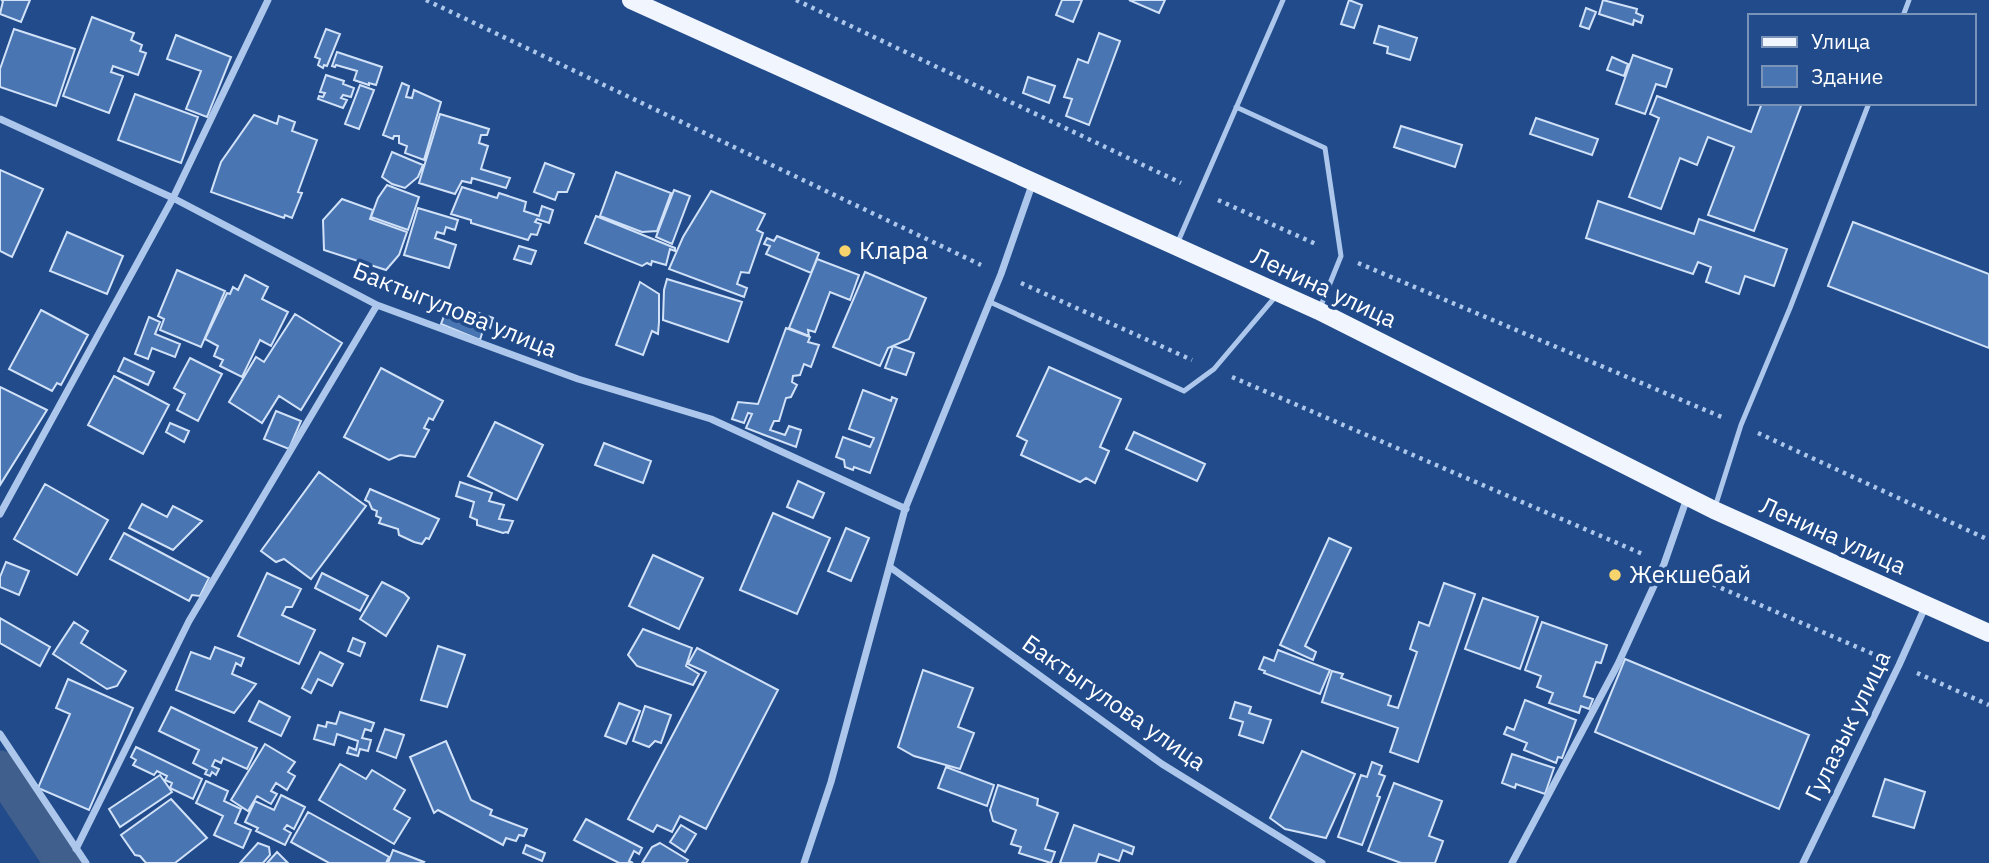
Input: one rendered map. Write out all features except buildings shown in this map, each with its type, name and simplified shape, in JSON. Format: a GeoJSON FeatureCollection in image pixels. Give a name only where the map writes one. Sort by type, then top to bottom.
{"type":"FeatureCollection","features":[{"type":"Feature","properties":{"kind":"main road","name":"Ленина улица"},"geometry":{"type":"LineString","coordinates":[[631,0],[1319,311],[1714,510],[1989,633]]}},
{"type":"Feature","properties":{"kind":"street"},"geometry":{"type":"LineString","coordinates":[[0,514],[173,198],[268,0]]}},
{"type":"Feature","properties":{"kind":"street","name":"Бактыгулова улица"},"geometry":{"type":"LineString","coordinates":[[0,119],[173,198],[377,305],[578,379],[711,419],[906,509]]}},
{"type":"Feature","properties":{"kind":"street"},"geometry":{"type":"LineString","coordinates":[[804,863],[831,782],[905,509],[990,302],[1033,181]]}},
{"type":"Feature","properties":{"kind":"street"},"geometry":{"type":"LineString","coordinates":[[76,849],[189,621],[377,305]]}},
{"type":"Feature","properties":{"kind":"street"},"geometry":{"type":"LineString","coordinates":[[1512,863],[1618,664],[1664,564],[1687,497]]}},
{"type":"Feature","properties":{"kind":"street","name":"Бактыгулова улица"},"geometry":{"type":"LineString","coordinates":[[890,567],[1162,764],[1322,863]]}},
{"type":"Feature","properties":{"kind":"street","name":"Гулазык улица"},"geometry":{"type":"LineString","coordinates":[[1803,863],[1927,604]]}},
{"type":"Feature","properties":{"kind":"street"},"geometry":{"type":"LineString","coordinates":[[0,734],[86,863]]}},
{"type":"Feature","properties":{"kind":"lane"},"geometry":{"type":"LineString","coordinates":[[1176,247],[1283,0]]}},
{"type":"Feature","properties":{"kind":"lane"},"geometry":{"type":"LineString","coordinates":[[1714,510],[1741,425],[1790,308],[1868,105]]}},
{"type":"Feature","properties":{"kind":"lane"},"geometry":{"type":"LineString","coordinates":[[1236,107],[1325,148],[1341,256],[1319,311]]}},
{"type":"Feature","properties":{"kind":"lane"},"geometry":{"type":"LineString","coordinates":[[990,302],[1184,391],[1213,369],[1278,293]]}},
{"type":"Feature","properties":{"kind":"path"},"geometry":{"type":"LineString","coordinates":[[796,0],[1341,256],[1741,425],[1989,540]]}},
{"type":"Feature","properties":{"kind":"waterway"},"geometry":{"type":"LineString","coordinates":[[0,769],[63,863]]}},
{"type":"Feature","properties":{"kind":"place","name":"Клара"},"geometry":{"type":"Point","coordinates":[845,251]}},
{"type":"Feature","properties":{"kind":"place","name":"Жекшебай"},"geometry":{"type":"Point","coordinates":[1615,575]}}]}
